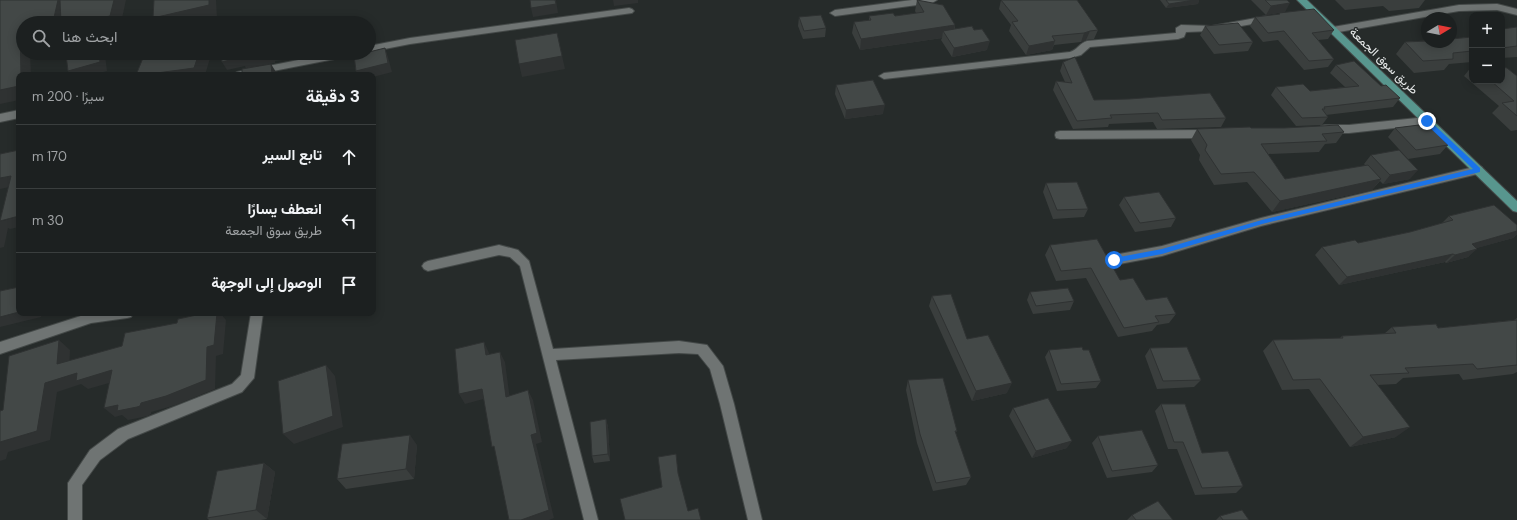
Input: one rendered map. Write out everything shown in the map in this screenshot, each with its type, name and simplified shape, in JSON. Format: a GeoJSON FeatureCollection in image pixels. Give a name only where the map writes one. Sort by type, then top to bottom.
{"type":"FeatureCollection","features":[{"type":"Feature","properties":{"kind":"main road","name":"طريق سوق الجمعة"},"geometry":{"type":"LineString","coordinates":[[1302,0],[1517,208]]}},
{"type":"Feature","properties":{"kind":"street"},"geometry":{"type":"LineString","coordinates":[[835,13],[932,0]]}},
{"type":"Feature","properties":{"kind":"street"},"geometry":{"type":"LineString","coordinates":[[1459,8],[1474,0]]}},
{"type":"Feature","properties":{"kind":"street"},"geometry":{"type":"LineString","coordinates":[[1333,30],[1459,8],[1497,7],[1517,12]]}},
{"type":"Feature","properties":{"kind":"street"},"geometry":{"type":"LineString","coordinates":[[376,48],[410,41],[629,11]]}},
{"type":"Feature","properties":{"kind":"street"},"geometry":{"type":"LineString","coordinates":[[1299,14],[1314,12]]}},
{"type":"Feature","properties":{"kind":"street"},"geometry":{"type":"LineString","coordinates":[[884,76],[1070,55],[1078,53],[1087,44],[1178,36],[1180,35],[1181,28],[1190,30],[1203,29],[1277,18]]}},
{"type":"Feature","properties":{"kind":"street"},"geometry":{"type":"LineString","coordinates":[[252,72],[314,60]]}},
{"type":"Feature","properties":{"kind":"street"},"geometry":{"type":"LineString","coordinates":[[0,118],[16,115]]}},
{"type":"Feature","properties":{"kind":"street"},"geometry":{"type":"LineString","coordinates":[[1314,130],[1427,121]]}},
{"type":"Feature","properties":{"kind":"street"},"geometry":{"type":"LineString","coordinates":[[1060,135],[1222,133]]}},
{"type":"Feature","properties":{"kind":"street"},"geometry":{"type":"LineString","coordinates":[[1114,260],[1162,251],[1262,222],[1478,170]]}},
{"type":"Feature","properties":{"kind":"street"},"geometry":{"type":"LineString","coordinates":[[428,266],[499,250],[514,253],[525,264],[591,520]]}},
{"type":"Feature","properties":{"kind":"street"},"geometry":{"type":"LineString","coordinates":[[0,348],[91,318],[105,316]]}},
{"type":"Feature","properties":{"kind":"street"},"geometry":{"type":"LineString","coordinates":[[75,520],[75,483],[95,455],[123,434],[237,388],[247,378],[257,316]]}},
{"type":"Feature","properties":{"kind":"street"},"geometry":{"type":"LineString","coordinates":[[549,355],[679,347],[702,349],[716,366],[727,404],[755,520]]}},
{"type":"Feature","properties":{"kind":"building"},"geometry":{"type":"Polygon","coordinates":[[[0,0],[58,0],[54,16],[16,16],[16,60],[21,60],[21,72],[16,72],[16,87],[0,90],[0,0]]]}},
{"type":"Feature","properties":{"kind":"building"},"geometry":{"type":"Polygon","coordinates":[[[60,0],[114,0],[110,16],[61,16],[60,0]]]}},
{"type":"Feature","properties":{"kind":"building"},"geometry":{"type":"Polygon","coordinates":[[[154,0],[209,0],[209,5],[162,16],[153,16],[154,0]]]}},
{"type":"Feature","properties":{"kind":"building"},"geometry":{"type":"Polygon","coordinates":[[[530,0],[555,0],[556,4],[531,8],[530,0]]]}},
{"type":"Feature","properties":{"kind":"building"},"geometry":{"type":"Polygon","coordinates":[[[917,0],[943,5],[955,25],[861,39],[854,22],[871,20],[869,16],[893,13],[895,16],[924,12],[917,0]]]}},
{"type":"Feature","properties":{"kind":"building"},"geometry":{"type":"Polygon","coordinates":[[[1001,0],[1077,0],[1098,30],[1052,36],[1055,41],[1029,46],[1012,22],[1018,21],[1001,0]]]}},
{"type":"Feature","properties":{"kind":"building"},"geometry":{"type":"Polygon","coordinates":[[[1166,0],[1194,0],[1169,4],[1166,0]]]}},
{"type":"Feature","properties":{"kind":"building"},"geometry":{"type":"Polygon","coordinates":[[[1265,0],[1287,0],[1290,3],[1271,6],[1265,0]]]}},
{"type":"Feature","properties":{"kind":"building"},"geometry":{"type":"Polygon","coordinates":[[[1314,9],[1334,30],[1312,33],[1334,59],[1309,61],[1284,31],[1268,33],[1255,17],[1280,14],[1279,13],[1314,9]]]}},
{"type":"Feature","properties":{"kind":"building"},"geometry":{"type":"Polygon","coordinates":[[[821,15],[826,28],[804,31],[799,17],[821,15]]]}},
{"type":"Feature","properties":{"kind":"building"},"geometry":{"type":"Polygon","coordinates":[[[1238,23],[1253,42],[1219,45],[1205,26],[1238,23]]]}},
{"type":"Feature","properties":{"kind":"building"},"geometry":{"type":"Polygon","coordinates":[[[972,26],[974,30],[982,29],[990,41],[954,48],[943,31],[972,26]]]}},
{"type":"Feature","properties":{"kind":"building"},"geometry":{"type":"Polygon","coordinates":[[[1517,27],[1517,46],[1505,48],[1505,29],[1517,27]]]}},
{"type":"Feature","properties":{"kind":"building"},"geometry":{"type":"Polygon","coordinates":[[[557,33],[562,56],[519,64],[515,40],[557,33]]]}},
{"type":"Feature","properties":{"kind":"building"},"geometry":{"type":"Polygon","coordinates":[[[1469,37],[1469,51],[1453,53],[1453,59],[1423,61],[1405,42],[1421,41],[1421,48],[1457,48],[1457,38],[1469,37]]]}},
{"type":"Feature","properties":{"kind":"building"},"geometry":{"type":"Polygon","coordinates":[[[385,48],[388,63],[356,71],[355,60],[376,60],[376,50],[385,48]]]}},
{"type":"Feature","properties":{"kind":"building"},"geometry":{"type":"Polygon","coordinates":[[[1075,57],[1094,100],[1210,93],[1226,118],[1162,120],[1158,113],[1110,115],[1112,118],[1077,121],[1056,81],[1072,83],[1063,62],[1075,57]]]}},
{"type":"Feature","properties":{"kind":"building"},"geometry":{"type":"Polygon","coordinates":[[[67,60],[100,60],[100,62],[68,71],[67,60]]]}},
{"type":"Feature","properties":{"kind":"building"},"geometry":{"type":"Polygon","coordinates":[[[142,60],[197,60],[194,68],[164,72],[137,72],[142,60]]]}},
{"type":"Feature","properties":{"kind":"building"},"geometry":{"type":"Polygon","coordinates":[[[1354,61],[1381,86],[1386,85],[1400,98],[1324,107],[1325,109],[1322,109],[1328,117],[1302,118],[1276,87],[1303,84],[1310,91],[1359,86],[1336,65],[1354,61]]]}},
{"type":"Feature","properties":{"kind":"building"},"geometry":{"type":"Polygon","coordinates":[[[271,64],[272,72],[242,72],[242,69],[271,64]]]}},
{"type":"Feature","properties":{"kind":"building"},"geometry":{"type":"Polygon","coordinates":[[[1505,68],[1517,76],[1517,116],[1502,103],[1514,101],[1494,84],[1505,84],[1505,68]]]}},
{"type":"Feature","properties":{"kind":"building"},"geometry":{"type":"Polygon","coordinates":[[[873,80],[885,105],[846,110],[836,85],[873,80]]]}},
{"type":"Feature","properties":{"kind":"building"},"geometry":{"type":"Polygon","coordinates":[[[1427,124],[1448,145],[1416,150],[1395,128],[1427,124]]]}},
{"type":"Feature","properties":{"kind":"building"},"geometry":{"type":"Polygon","coordinates":[[[1338,125],[1344,132],[1322,134],[1327,141],[1261,144],[1285,179],[1368,165],[1381,179],[1280,201],[1254,172],[1221,174],[1205,150],[1207,145],[1197,129],[1250,127],[1284,128],[1338,125]]]}},
{"type":"Feature","properties":{"kind":"building"},"geometry":{"type":"Polygon","coordinates":[[[1399,150],[1418,170],[1390,175],[1371,155],[1399,150]]]}},
{"type":"Feature","properties":{"kind":"building"},"geometry":{"type":"Polygon","coordinates":[[[16,151],[16,217],[0,221],[11,176],[0,178],[0,154],[16,151]]]}},
{"type":"Feature","properties":{"kind":"building"},"geometry":{"type":"Polygon","coordinates":[[[1077,182],[1088,209],[1057,210],[1046,183],[1077,182]]]}},
{"type":"Feature","properties":{"kind":"building"},"geometry":{"type":"Polygon","coordinates":[[[1159,192],[1176,218],[1140,223],[1124,197],[1159,192]]]}},
{"type":"Feature","properties":{"kind":"building"},"geometry":{"type":"Polygon","coordinates":[[[1494,205],[1517,225],[1517,231],[1472,244],[1477,249],[1455,255],[1453,254],[1347,277],[1322,247],[1355,240],[1358,243],[1410,232],[1453,220],[1449,216],[1494,205]]]}},
{"type":"Feature","properties":{"kind":"building"},"geometry":{"type":"Polygon","coordinates":[[[1097,239],[1120,280],[1133,278],[1146,300],[1167,297],[1176,314],[1155,316],[1159,322],[1124,328],[1091,268],[1061,271],[1050,245],[1097,239]]]}},
{"type":"Feature","properties":{"kind":"building"},"geometry":{"type":"Polygon","coordinates":[[[16,288],[16,313],[0,317],[0,291],[16,288]]]}},
{"type":"Feature","properties":{"kind":"building"},"geometry":{"type":"Polygon","coordinates":[[[1068,288],[1074,301],[1036,306],[1030,292],[1068,288]]]}},
{"type":"Feature","properties":{"kind":"building"},"geometry":{"type":"Polygon","coordinates":[[[951,294],[967,339],[988,335],[1012,383],[976,391],[932,296],[951,294]]]}},
{"type":"Feature","properties":{"kind":"building"},"geometry":{"type":"Polygon","coordinates":[[[192,316],[217,316],[214,345],[207,347],[206,380],[166,396],[141,403],[140,406],[117,411],[118,405],[104,408],[112,370],[76,381],[77,373],[45,383],[37,431],[0,442],[0,411],[3,410],[9,356],[59,340],[57,364],[122,346],[125,333],[177,323],[178,319],[192,316]]]}},
{"type":"Feature","properties":{"kind":"building"},"geometry":{"type":"Polygon","coordinates":[[[1517,320],[1517,365],[1477,369],[1473,364],[1405,368],[1409,373],[1370,375],[1410,427],[1363,437],[1320,379],[1293,380],[1273,340],[1343,338],[1342,336],[1396,333],[1392,327],[1436,324],[1438,328],[1517,320]]]}},
{"type":"Feature","properties":{"kind":"building"},"geometry":{"type":"Polygon","coordinates":[[[484,342],[486,355],[500,352],[506,397],[528,390],[537,433],[531,435],[549,510],[521,520],[509,520],[494,446],[492,447],[482,389],[459,394],[455,349],[484,342]]]}},
{"type":"Feature","properties":{"kind":"building"},"geometry":{"type":"Polygon","coordinates":[[[1082,347],[1083,350],[1089,350],[1101,381],[1061,384],[1049,350],[1082,347]]]}},
{"type":"Feature","properties":{"kind":"building"},"geometry":{"type":"Polygon","coordinates":[[[1187,347],[1201,380],[1163,381],[1150,348],[1187,347]]]}},
{"type":"Feature","properties":{"kind":"building"},"geometry":{"type":"Polygon","coordinates":[[[326,365],[333,416],[283,434],[278,381],[326,365]]]}},
{"type":"Feature","properties":{"kind":"building"},"geometry":{"type":"Polygon","coordinates":[[[943,378],[957,431],[955,431],[971,477],[936,483],[920,434],[908,380],[943,378]]]}},
{"type":"Feature","properties":{"kind":"building"},"geometry":{"type":"Polygon","coordinates":[[[1048,398],[1072,441],[1036,451],[1013,408],[1048,398]]]}},
{"type":"Feature","properties":{"kind":"building"},"geometry":{"type":"Polygon","coordinates":[[[1161,404],[1185,404],[1202,453],[1228,451],[1243,486],[1202,488],[1183,442],[1174,442],[1161,404]]]}},
{"type":"Feature","properties":{"kind":"building"},"geometry":{"type":"Polygon","coordinates":[[[606,419],[608,454],[592,456],[590,422],[606,419]]]}},
{"type":"Feature","properties":{"kind":"building"},"geometry":{"type":"Polygon","coordinates":[[[1142,430],[1158,465],[1112,471],[1098,436],[1142,430]]]}},
{"type":"Feature","properties":{"kind":"building"},"geometry":{"type":"Polygon","coordinates":[[[410,435],[406,469],[337,479],[342,444],[410,435]]]}},
{"type":"Feature","properties":{"kind":"building"},"geometry":{"type":"Polygon","coordinates":[[[676,454],[678,473],[688,511],[698,508],[701,520],[625,520],[620,499],[662,487],[658,457],[676,454]]]}},
{"type":"Feature","properties":{"kind":"building"},"geometry":{"type":"Polygon","coordinates":[[[264,463],[256,510],[207,518],[217,471],[264,463]]]}},
{"type":"Feature","properties":{"kind":"building"},"geometry":{"type":"Polygon","coordinates":[[[1158,501],[1173,520],[1136,520],[1132,515],[1158,501]]]}},
{"type":"Feature","properties":{"kind":"building"},"geometry":{"type":"Polygon","coordinates":[[[1242,510],[1249,520],[1223,520],[1220,516],[1242,510]]]}},
{"type":"Feature","properties":{"kind":"route"},"geometry":{"type":"LineString","coordinates":[[1114,260],[1162,251],[1262,222],[1478,170],[1427,121]]}}]}
